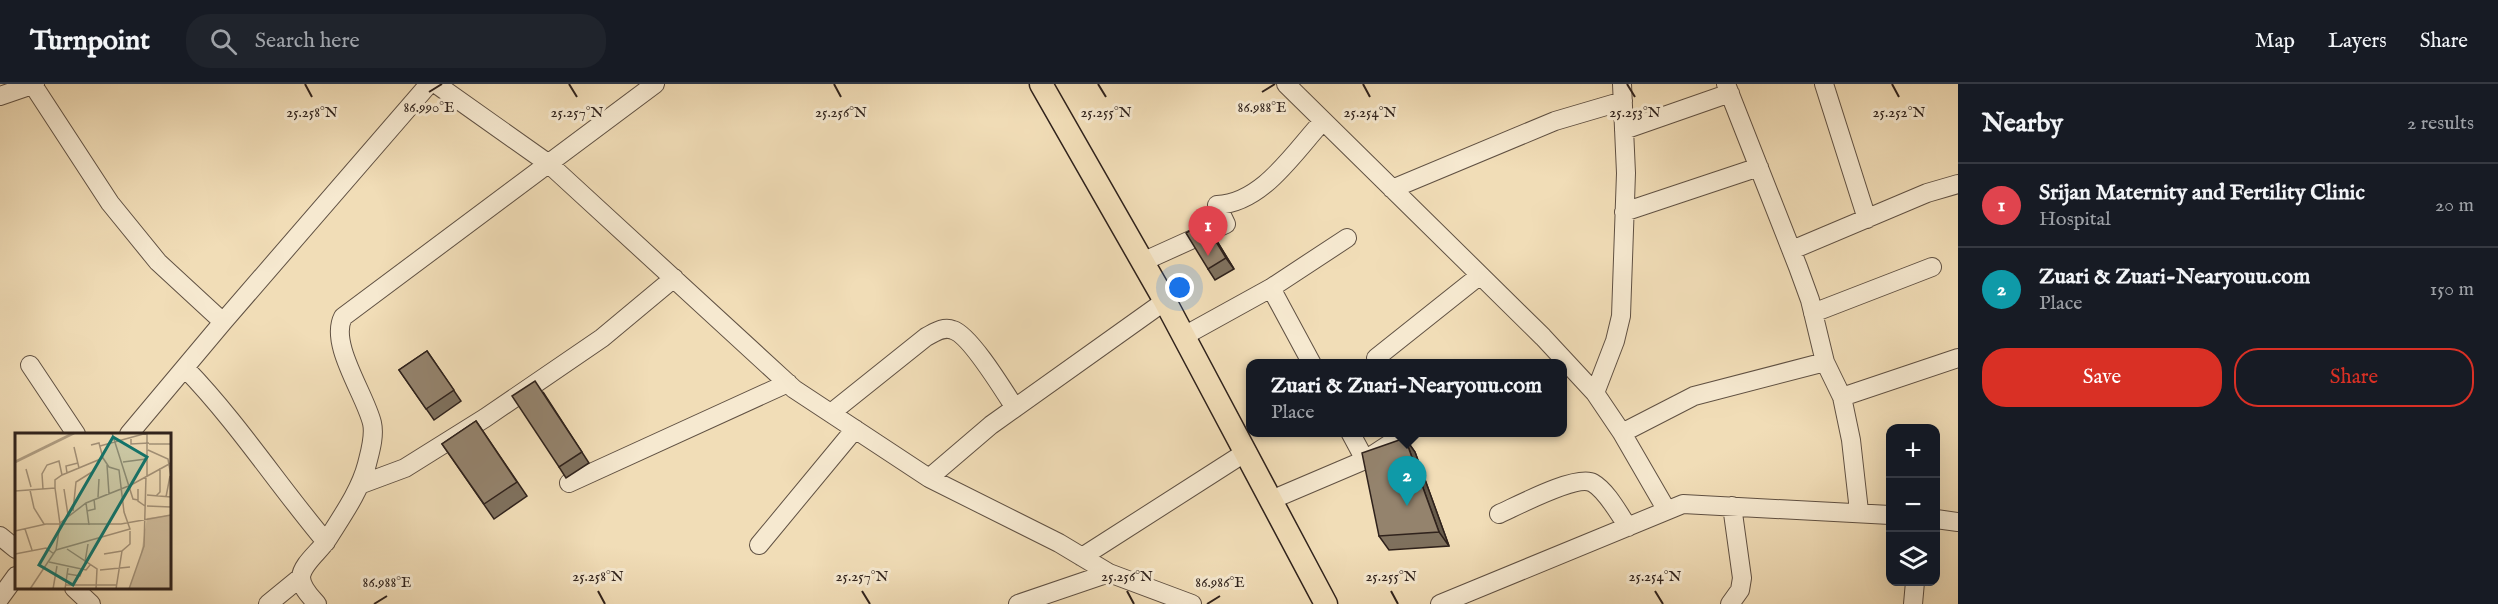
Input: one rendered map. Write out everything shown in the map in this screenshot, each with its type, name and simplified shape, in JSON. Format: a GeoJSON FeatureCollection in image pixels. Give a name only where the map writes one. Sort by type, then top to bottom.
{"type":"FeatureCollection","features":[{"type":"Feature","properties":{"kind":"main road"},"geometry":{"type":"LineString","coordinates":[[1041,84],[1165,301],[1326,604]]}},
{"type":"Feature","properties":{"kind":"street"},"geometry":{"type":"LineString","coordinates":[[131,433],[223,322],[429,84]]}},
{"type":"Feature","properties":{"kind":"street"},"geometry":{"type":"LineString","coordinates":[[436,84],[549,164],[788,383],[831,413],[929,478],[1082,557],[1108,573],[1189,604]]}},
{"type":"Feature","properties":{"kind":"street"},"geometry":{"type":"LineString","coordinates":[[268,604],[301,577],[362,484],[370,452],[373,426],[360,387],[339,340],[339,324],[343,316],[656,84]]}},
{"type":"Feature","properties":{"kind":"street"},"geometry":{"type":"LineString","coordinates":[[1286,84],[1563,359]]}},
{"type":"Feature","properties":{"kind":"street"},"geometry":{"type":"LineString","coordinates":[[1824,84],[1867,219]]}},
{"type":"Feature","properties":{"kind":"street"},"geometry":{"type":"LineString","coordinates":[[0,96],[34,85],[110,203],[158,262],[223,322]]}},
{"type":"Feature","properties":{"kind":"street"},"geometry":{"type":"LineString","coordinates":[[1624,130],[1728,87],[1792,250],[1826,362],[1842,397],[1851,440],[1858,511]]}},
{"type":"Feature","properties":{"kind":"street"},"geometry":{"type":"LineString","coordinates":[[1392,189],[1622,93],[1624,212],[1621,316],[1615,341],[1595,393]]}},
{"type":"Feature","properties":{"kind":"street"},"geometry":{"type":"LineString","coordinates":[[1142,262],[1226,224],[1217,205],[1233,204],[1263,186],[1323,121]]}},
{"type":"Feature","properties":{"kind":"street"},"geometry":{"type":"LineString","coordinates":[[1624,212],[1759,167]]}},
{"type":"Feature","properties":{"kind":"street"},"geometry":{"type":"LineString","coordinates":[[1792,250],[1927,193],[1958,184]]}},
{"type":"Feature","properties":{"kind":"street"},"geometry":{"type":"LineString","coordinates":[[1184,336],[1271,288],[1347,238]]}},
{"type":"Feature","properties":{"kind":"street"},"geometry":{"type":"LineString","coordinates":[[1813,313],[1932,267]]}},
{"type":"Feature","properties":{"kind":"street"},"geometry":{"type":"LineString","coordinates":[[1376,357],[1479,276]]}},
{"type":"Feature","properties":{"kind":"street"},"geometry":{"type":"LineString","coordinates":[[362,484],[405,468],[485,418],[602,338],[674,278]]}},
{"type":"Feature","properties":{"kind":"street"},"geometry":{"type":"LineString","coordinates":[[1271,288],[1310,359]]}},
{"type":"Feature","properties":{"kind":"street"},"geometry":{"type":"LineString","coordinates":[[929,478],[1015,408],[1165,301]]}},
{"type":"Feature","properties":{"kind":"street"},"geometry":{"type":"LineString","coordinates":[[831,413],[926,337],[940,329],[953,330],[965,339],[1015,408]]}},
{"type":"Feature","properties":{"kind":"street"},"geometry":{"type":"LineString","coordinates":[[1842,397],[1958,358]]}},
{"type":"Feature","properties":{"kind":"street"},"geometry":{"type":"LineString","coordinates":[[1622,433],[1694,396],[1826,362]]}},
{"type":"Feature","properties":{"kind":"street"},"geometry":{"type":"LineString","coordinates":[[1567,363],[1595,393],[1622,433],[1666,508]]}},
{"type":"Feature","properties":{"kind":"street"},"geometry":{"type":"LineString","coordinates":[[30,365],[75,433]]}},
{"type":"Feature","properties":{"kind":"street"},"geometry":{"type":"LineString","coordinates":[[186,369],[248,438],[291,500],[326,542]]}},
{"type":"Feature","properties":{"kind":"street"},"geometry":{"type":"LineString","coordinates":[[568,483],[788,383]]}},
{"type":"Feature","properties":{"kind":"street"},"geometry":{"type":"LineString","coordinates":[[759,545],[855,429]]}},
{"type":"Feature","properties":{"kind":"street"},"geometry":{"type":"LineString","coordinates":[[1353,437],[1365,460]]}},
{"type":"Feature","properties":{"kind":"street"},"geometry":{"type":"LineString","coordinates":[[1272,500],[1365,460],[1397,439]]}},
{"type":"Feature","properties":{"kind":"street"},"geometry":{"type":"LineString","coordinates":[[1082,557],[1246,452]]}},
{"type":"Feature","properties":{"kind":"street"},"geometry":{"type":"LineString","coordinates":[[1499,514],[1560,487],[1585,481],[1593,483],[1628,527]]}},
{"type":"Feature","properties":{"kind":"street"},"geometry":{"type":"LineString","coordinates":[[1440,604],[1628,527],[1666,508],[1683,504],[1858,511],[1886,514]]}},
{"type":"Feature","properties":{"kind":"street"},"geometry":{"type":"LineString","coordinates":[[1730,604],[1740,590],[1742,578],[1732,506]]}},
{"type":"Feature","properties":{"kind":"street"},"geometry":{"type":"LineString","coordinates":[[1940,520],[1958,522]]}},
{"type":"Feature","properties":{"kind":"street"},"geometry":{"type":"LineString","coordinates":[[0,536],[15,548]]}},
{"type":"Feature","properties":{"kind":"street"},"geometry":{"type":"LineString","coordinates":[[1018,604],[1108,573]]}},
{"type":"Feature","properties":{"kind":"street"},"geometry":{"type":"LineString","coordinates":[[0,598],[15,577]]}},
{"type":"Feature","properties":{"kind":"street"},"geometry":{"type":"LineString","coordinates":[[301,577],[305,590],[317,604]]}},
{"type":"Feature","properties":{"kind":"street"},"geometry":{"type":"LineString","coordinates":[[1913,604],[1915,586]]}},
{"type":"Feature","properties":{"kind":"street"},"geometry":{"type":"LineString","coordinates":[[75,589],[90,604]]}},
{"type":"Feature","properties":{"kind":"building"},"geometry":{"type":"Polygon","coordinates":[[[1204,222],[1226,258],[1208,269],[1186,233],[1204,222]]]}},
{"type":"Feature","properties":{"kind":"building"},"geometry":{"type":"Polygon","coordinates":[[[427,351],[454,390],[426,409],[399,370],[427,351]]]}},
{"type":"Feature","properties":{"kind":"building"},"geometry":{"type":"Polygon","coordinates":[[[535,381],[582,452],[559,467],[512,396],[535,381]]]}},
{"type":"Feature","properties":{"kind":"building"},"geometry":{"type":"Polygon","coordinates":[[[476,421],[517,482],[484,504],[442,444],[476,421]]]}},
{"type":"Feature","properties":{"kind":"building"},"geometry":{"type":"Polygon","coordinates":[[[1405,438],[1439,532],[1379,536],[1362,453],[1405,438]]]}},
{"type":"Feature","properties":{"kind":"place","name":"Srijan Maternity and Fertility Clinic"},"geometry":{"type":"Point","coordinates":[1208,256]}},
{"type":"Feature","properties":{"kind":"place","name":"Zuari & Zuari-Nearyouu.com"},"geometry":{"type":"Point","coordinates":[1407,506]}}]}
